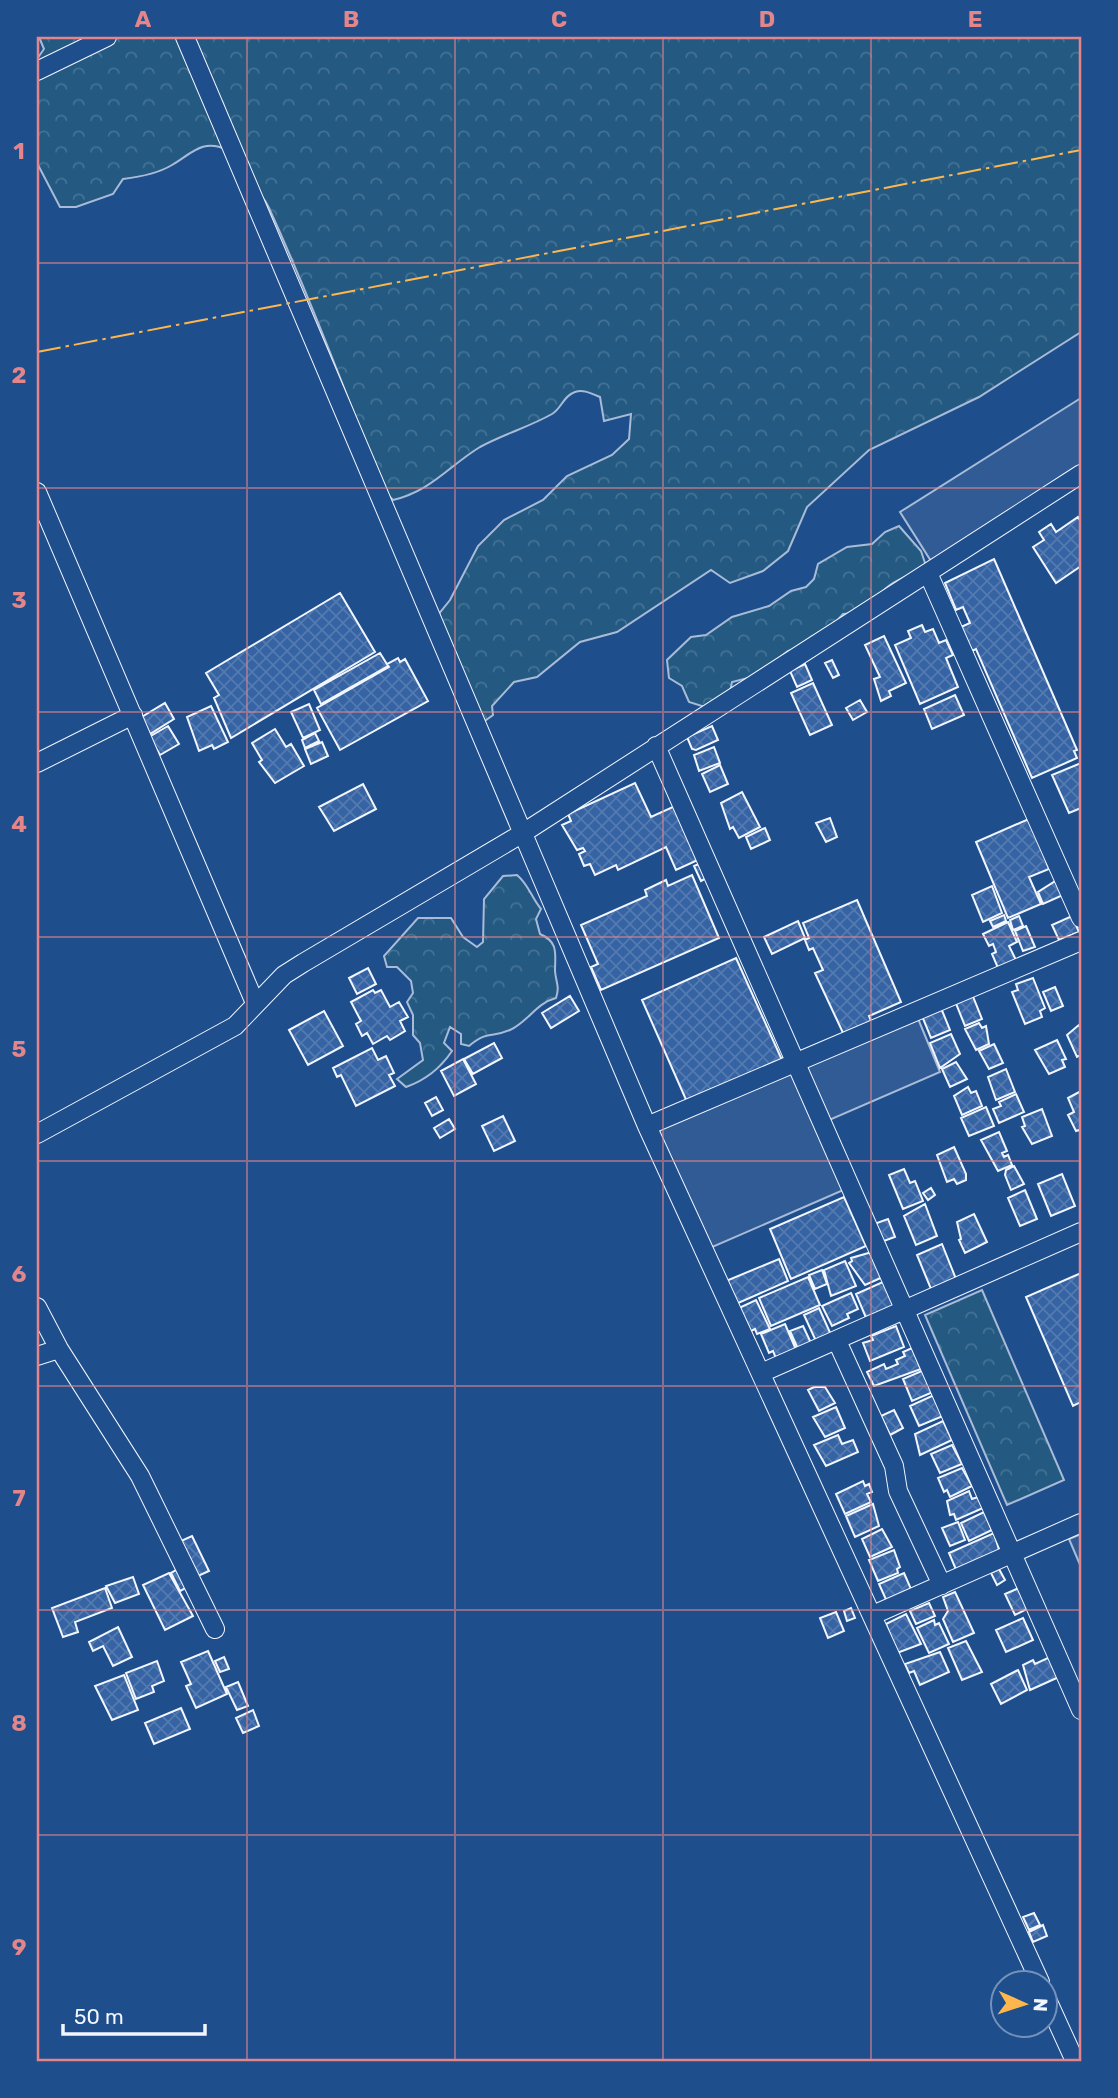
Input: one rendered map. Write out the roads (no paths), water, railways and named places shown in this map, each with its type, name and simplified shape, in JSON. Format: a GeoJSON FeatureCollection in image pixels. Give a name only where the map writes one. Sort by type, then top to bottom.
{"type":"FeatureCollection","features":[{"type":"Feature","properties":{"kind":"street"},"geometry":{"type":"LineString","coordinates":[[37,71],[107,37]]}},
{"type":"Feature","properties":{"kind":"street"},"geometry":{"type":"LineString","coordinates":[[185,37],[647,1126],[1033,1968]]}},
{"type":"Feature","properties":{"kind":"street"},"geometry":{"type":"LineString","coordinates":[[37,1134],[235,1026],[284,975],[523,833],[1081,474]]}},
{"type":"Feature","properties":{"kind":"street"},"geometry":{"type":"LineString","coordinates":[[37,492],[255,1003]]}},
{"type":"Feature","properties":{"kind":"street"},"geometry":{"type":"LineString","coordinates":[[928,573],[1081,918]]}},
{"type":"Feature","properties":{"kind":"street"},"geometry":{"type":"LineString","coordinates":[[37,763],[133,715]]}},
{"type":"Feature","properties":{"kind":"street"},"geometry":{"type":"LineString","coordinates":[[656,747],[1081,1710]]}},
{"type":"Feature","properties":{"kind":"street"},"geometry":{"type":"LineString","coordinates":[[647,1126],[1081,940]]}},
{"type":"Feature","properties":{"kind":"street"},"geometry":{"type":"LineString","coordinates":[[761,1373],[1081,1232]]}},
{"type":"Feature","properties":{"kind":"street"},"geometry":{"type":"LineString","coordinates":[[37,1307],[59,1349],[141,1476],[215,1629]]}},
{"type":"Feature","properties":{"kind":"street"},"geometry":{"type":"LineString","coordinates":[[836,1341],[894,1466],[898,1491],[942,1585]]}},
{"type":"Feature","properties":{"kind":"street"},"geometry":{"type":"LineString","coordinates":[[37,1356],[59,1349]]}},
{"type":"Feature","properties":{"kind":"street"},"geometry":{"type":"LineString","coordinates":[[873,1615],[1081,1523]]}},
{"type":"Feature","properties":{"kind":"street"},"geometry":{"type":"LineString","coordinates":[[1058,2022],[1075,2061]]}}]}
